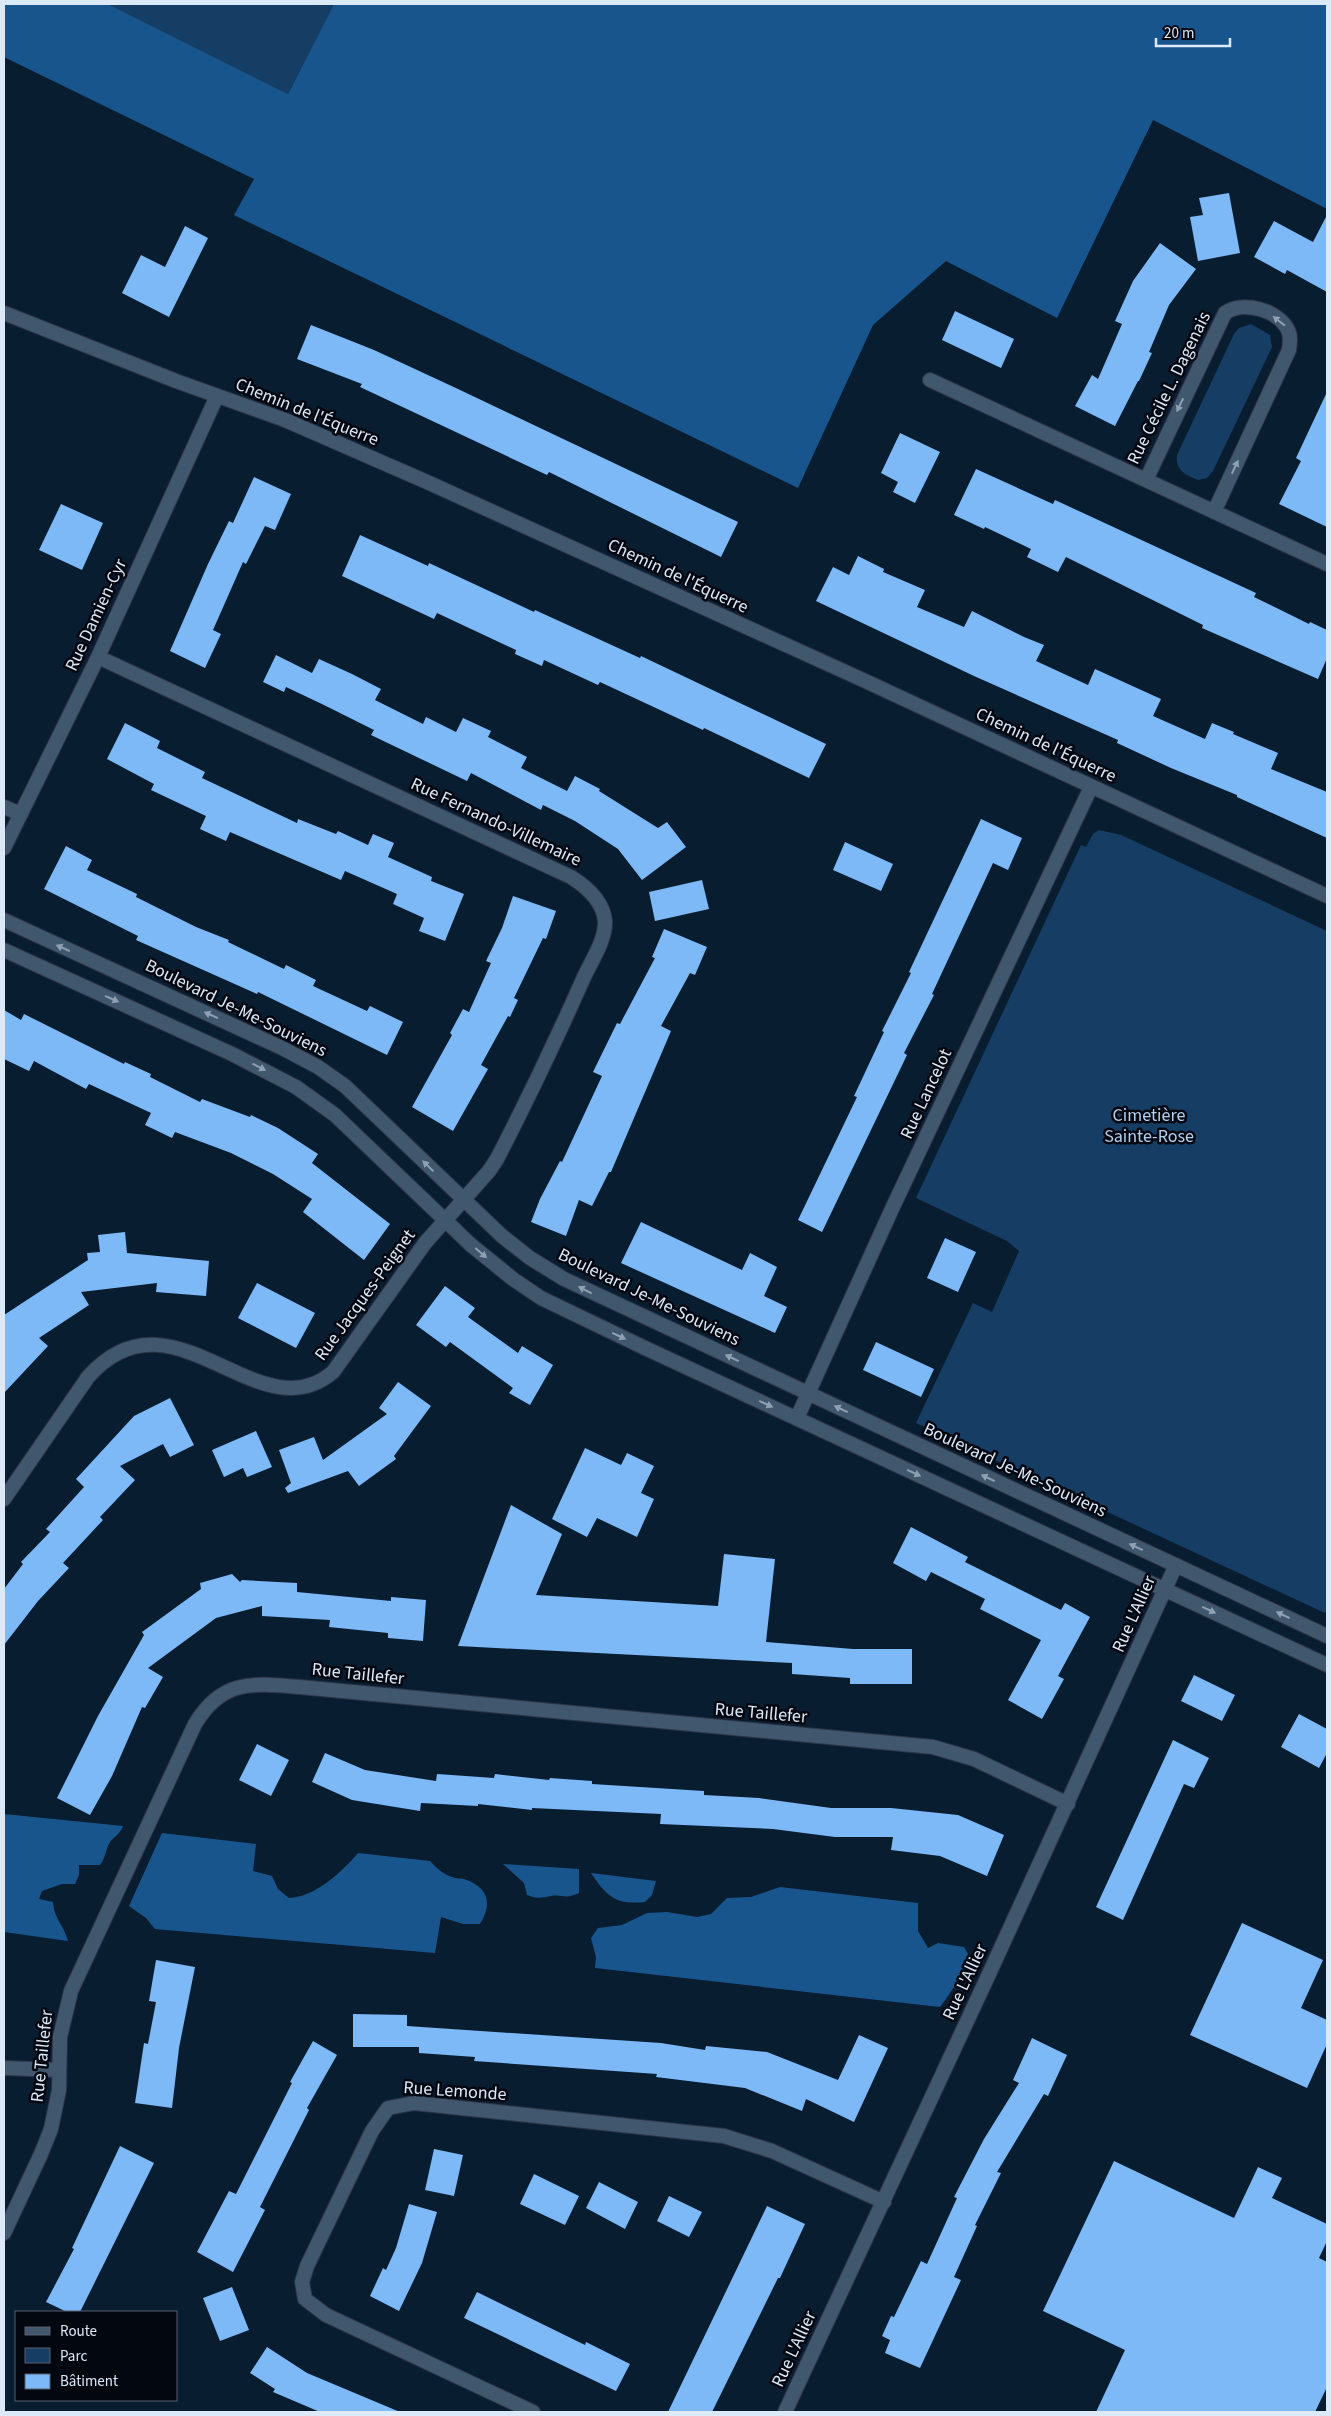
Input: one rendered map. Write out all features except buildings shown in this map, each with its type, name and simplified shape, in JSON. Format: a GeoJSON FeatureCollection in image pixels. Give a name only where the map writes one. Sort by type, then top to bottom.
{"type":"FeatureCollection","features":[{"type":"Feature","properties":{"kind":"street","name":"Rue Cécile L. Dagenais"},"geometry":{"type":"LineString","coordinates":[[1146,480],[1225,313],[1240,306],[1248,306],[1266,312],[1282,322],[1288,329],[1289,350],[1214,512]]}},
{"type":"Feature","properties":{"kind":"street","name":"Chemin de l'Équerre"},"geometry":{"type":"LineString","coordinates":[[4,313],[217,396],[285,420],[427,482],[1327,896]]}},
{"type":"Feature","properties":{"kind":"street","name":"Rue Cécile L. Dagenais"},"geometry":{"type":"LineString","coordinates":[[930,380],[1327,564]]}},
{"type":"Feature","properties":{"kind":"street","name":"Rue Damien-Cyr"},"geometry":{"type":"LineString","coordinates":[[4,848],[98,657],[217,396]]}},
{"type":"Feature","properties":{"kind":"street","name":"Rue Fernando-Villemaire"},"geometry":{"type":"LineString","coordinates":[[98,657],[558,870],[581,883],[594,896],[604,914],[605,930],[600,942],[497,1159],[445,1219]]}},
{"type":"Feature","properties":{"kind":"street","name":"Rue Lancelot"},"geometry":{"type":"LineString","coordinates":[[797,1418],[1091,787]]}},
{"type":"Feature","properties":{"kind":"street"},"geometry":{"type":"LineString","coordinates":[[4,806],[21,814]]}},
{"type":"Feature","properties":{"kind":"street","name":"Boulevard Je-Me-Souviens"},"geometry":{"type":"LineString","coordinates":[[4,920],[282,1048],[318,1068],[357,1098],[515,1247],[555,1274],[595,1295],[1327,1636]]}},
{"type":"Feature","properties":{"kind":"street"},"geometry":{"type":"LineString","coordinates":[[4,950],[232,1054],[296,1087],[342,1120],[498,1268],[541,1298],[1327,1665]]}},
{"type":"Feature","properties":{"kind":"street","name":"Rue Jacques-Peignet"},"geometry":{"type":"LineString","coordinates":[[4,1499],[88,1377],[106,1360],[123,1350],[150,1345],[180,1349],[259,1381],[288,1389],[307,1388],[325,1379],[340,1365],[414,1258],[445,1219]]}},
{"type":"Feature","properties":{"kind":"street","name":"Rue L'Allier"},"geometry":{"type":"LineString","coordinates":[[785,2412],[1068,1804],[1176,1565]]}},
{"type":"Feature","properties":{"kind":"street","name":"Rue Taillefer"},"geometry":{"type":"LineString","coordinates":[[4,2233],[51,2129],[58,2102],[60,2038],[70,1991],[200,1716],[213,1700],[222,1693],[238,1686],[270,1684],[933,1747],[974,1759],[1068,1804]]}},
{"type":"Feature","properties":{"kind":"street"},"geometry":{"type":"LineString","coordinates":[[4,2068],[59,2070]]}},
{"type":"Feature","properties":{"kind":"street","name":"Rue Lemonde"},"geometry":{"type":"LineString","coordinates":[[533,2412],[326,2315],[305,2298],[302,2282],[307,2266],[372,2131],[388,2108],[414,2103],[724,2136],[772,2151],[884,2202]]}},
{"type":"Feature","properties":{"kind":"green space"},"geometry":{"type":"Polygon","coordinates":[[[108,4],[334,4],[288,94],[108,4]]]}},
{"type":"Feature","properties":{"kind":"green space"},"geometry":{"type":"Polygon","coordinates":[[[1251,324],[1270,335],[1272,347],[1213,471],[1207,478],[1198,480],[1182,471],[1178,465],[1177,455],[1234,334],[1239,328],[1251,324]]]}},
{"type":"Feature","properties":{"kind":"green space","name":"Cimetière Sainte-Rose"},"geometry":{"type":"Polygon","coordinates":[[[1099,830],[1121,835],[1327,931],[1327,1609],[1325,1613],[916,1423],[973,1303],[992,1312],[1019,1251],[1007,1241],[916,1198],[1081,845],[1086,847],[1093,834],[1099,830]]]}},
{"type":"Feature","properties":{"kind":"shaded area"},"geometry":{"type":"Polygon","coordinates":[[[4,4],[108,4],[288,94],[334,4],[1327,4],[1327,209],[1153,120],[1057,318],[946,261],[873,325],[798,488],[234,215],[254,179],[4,57],[4,4]]]}},
{"type":"Feature","properties":{"kind":"shaded area"},"geometry":{"type":"Polygon","coordinates":[[[4,1814],[123,1826],[110,1842],[100,1865],[79,1865],[79,1875],[75,1884],[62,1884],[42,1891],[39,1899],[53,1902],[55,1913],[68,1941],[4,1932],[4,1814]]]}},
{"type":"Feature","properties":{"kind":"shaded area"},"geometry":{"type":"Polygon","coordinates":[[[162,1833],[256,1844],[253,1871],[272,1876],[278,1889],[289,1898],[299,1897],[318,1889],[336,1876],[358,1853],[430,1861],[446,1874],[472,1882],[478,1886],[486,1897],[486,1909],[480,1924],[463,1924],[441,1917],[435,1953],[155,1929],[146,1918],[129,1906],[162,1833]]]}},
{"type":"Feature","properties":{"kind":"shaded area"},"geometry":{"type":"Polygon","coordinates":[[[503,1864],[579,1869],[579,1893],[570,1896],[539,1898],[527,1895],[524,1883],[503,1864]]]}},
{"type":"Feature","properties":{"kind":"shaded area"},"geometry":{"type":"Polygon","coordinates":[[[591,1873],[656,1881],[652,1895],[645,1902],[635,1903],[619,1900],[607,1894],[591,1873]]]}},
{"type":"Feature","properties":{"kind":"shaded area"},"geometry":{"type":"Polygon","coordinates":[[[780,1887],[918,1903],[918,1931],[928,1948],[938,1943],[964,1947],[968,1954],[961,1975],[940,2007],[595,1968],[596,1957],[591,1938],[598,1928],[622,1925],[647,1913],[667,1912],[697,1917],[711,1914],[727,1898],[751,1897],[780,1887]]]}}]}
